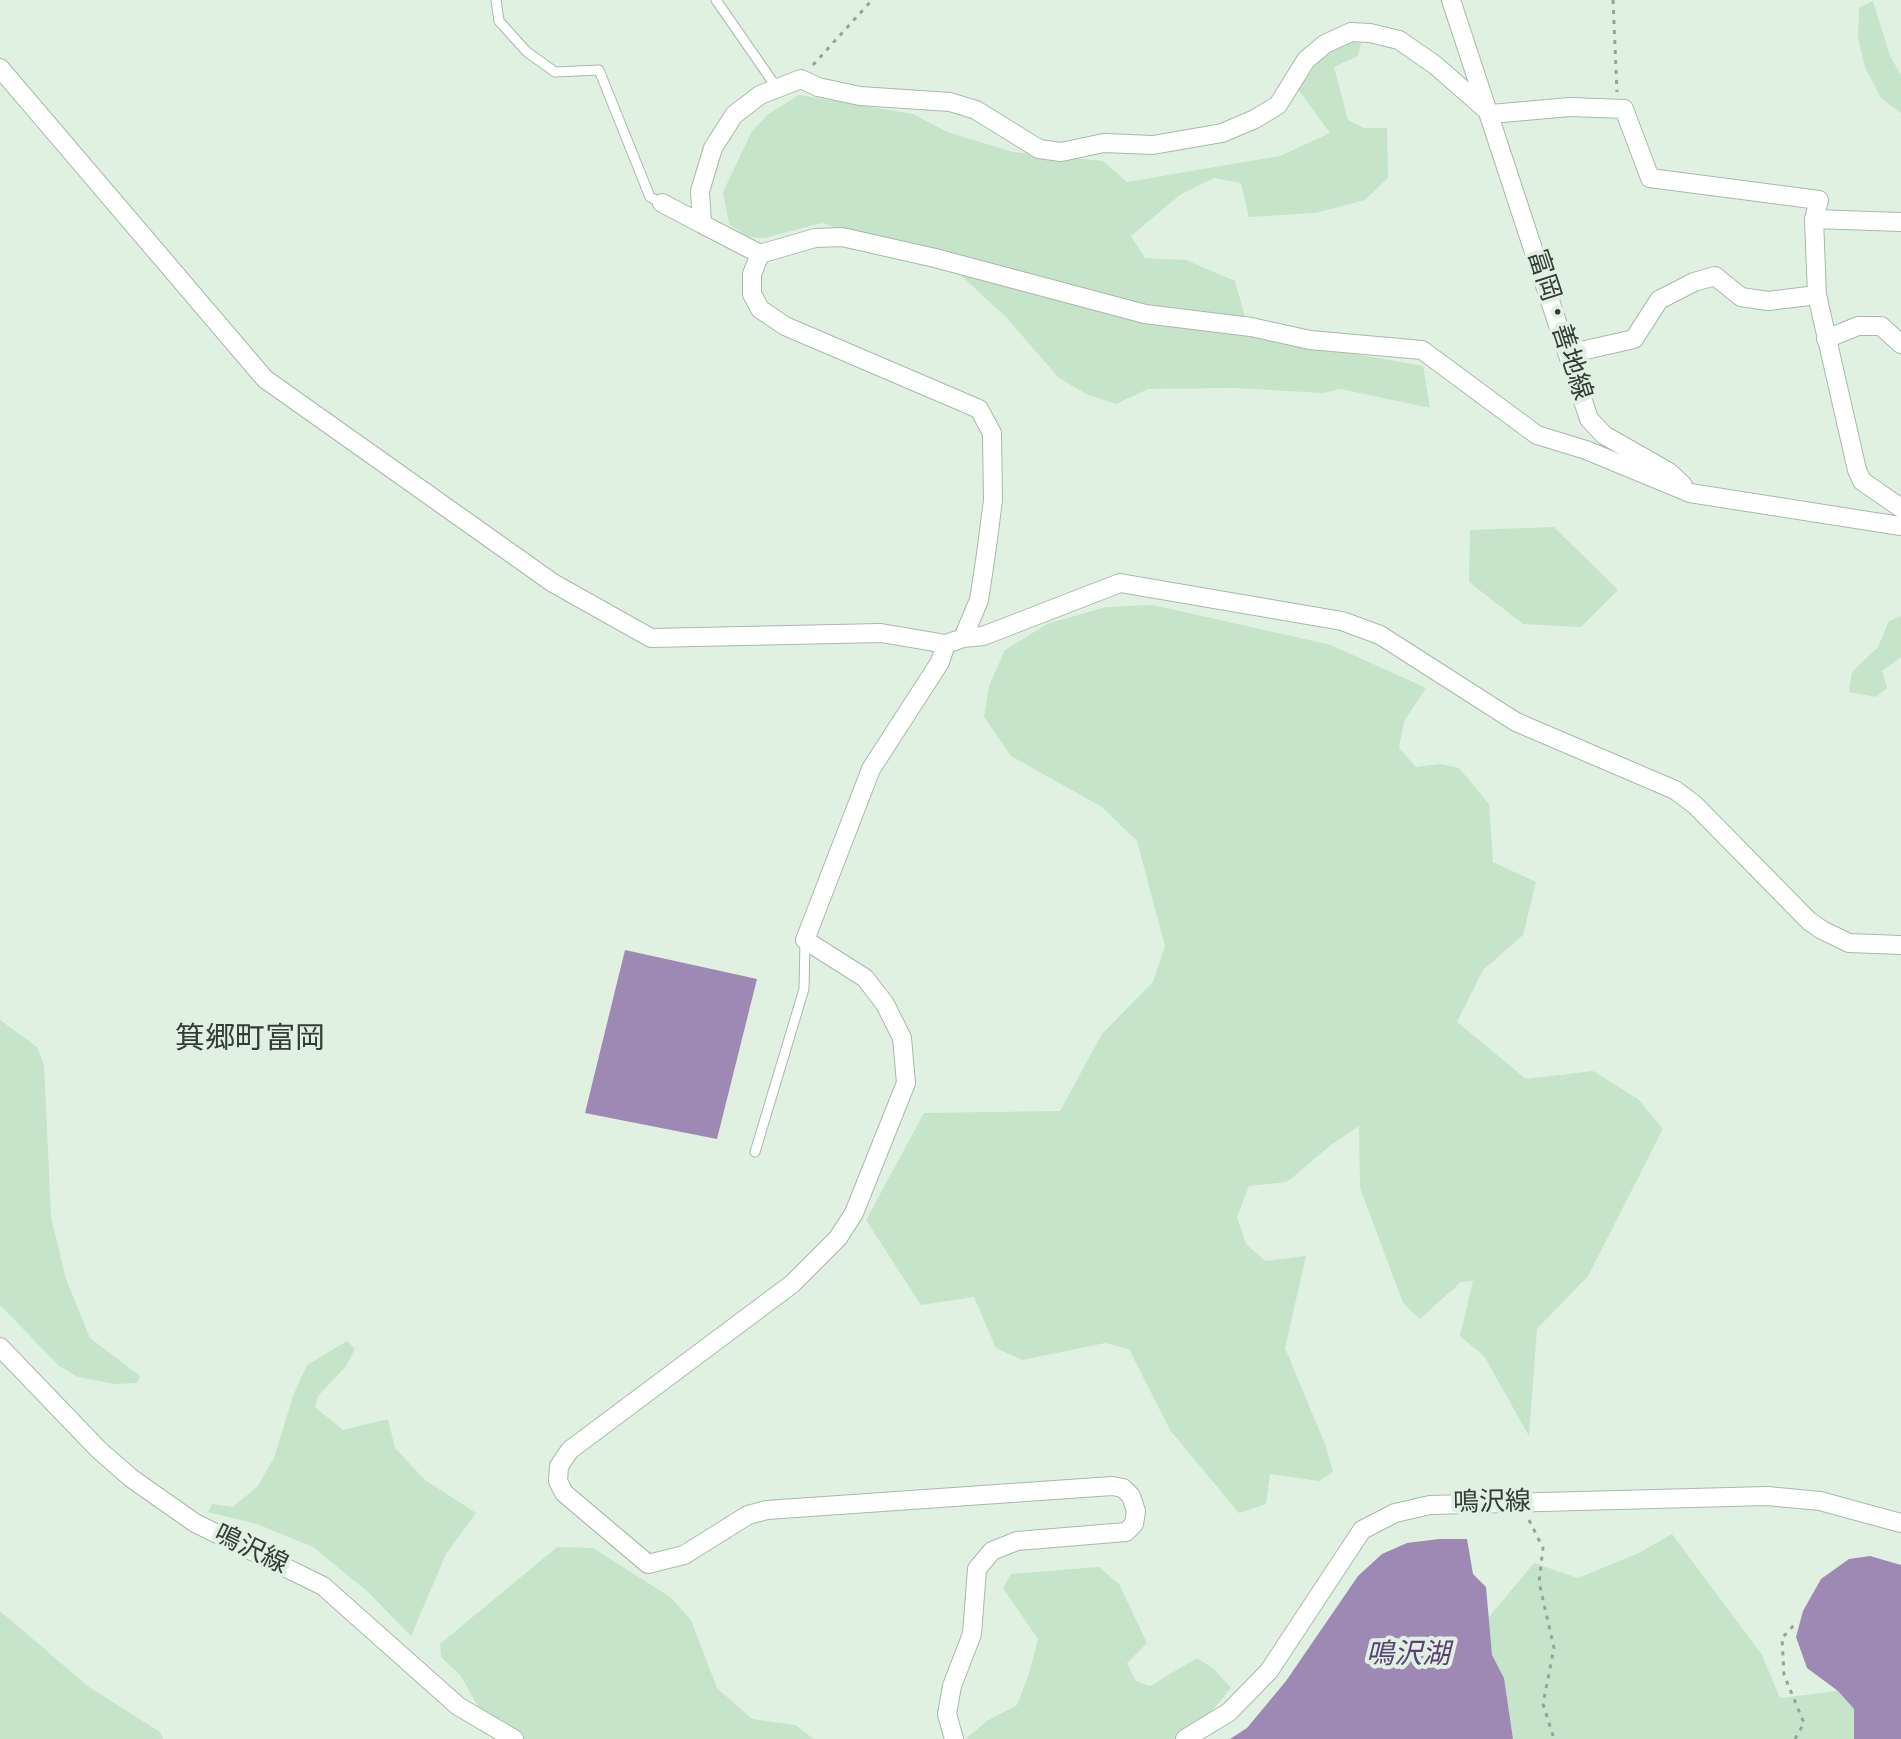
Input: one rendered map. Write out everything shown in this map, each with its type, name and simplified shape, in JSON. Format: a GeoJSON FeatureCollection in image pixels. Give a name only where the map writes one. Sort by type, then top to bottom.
{"type":"FeatureCollection","features":[{"type":"Feature","properties":{"kind":"street","name":"富岡・善地線"},"geometry":{"type":"LineString","coordinates":[[1451,0],[1589,419],[1604,435],[1669,472],[1690,493]]}},
{"type":"Feature","properties":{"kind":"street"},"geometry":{"type":"LineString","coordinates":[[702,224],[700,191],[713,148],[734,115],[760,95],[801,79],[818,87],[860,96],[950,102],[976,110],[1039,149],[1061,152],[1104,143],[1153,145],[1222,133],[1278,105],[1306,60],[1325,44],[1351,32],[1399,40],[1435,65],[1491,114],[1570,107],[1624,109],[1650,178],[1819,200],[1814,219],[1817,295],[1862,481],[1901,508]]}},
{"type":"Feature","properties":{"kind":"street"},"geometry":{"type":"LineString","coordinates":[[0,68],[265,379],[553,583],[651,638],[881,633],[954,641],[983,636],[1120,583],[1342,621],[1380,635],[1516,722],[1675,790],[1695,805],[1809,921],[1822,930],[1849,943],[1901,945]]}},
{"type":"Feature","properties":{"kind":"street"},"geometry":{"type":"LineString","coordinates":[[662,203],[760,254],[815,238],[842,237],[1145,314],[1251,327],[1310,340],[1422,350],[1537,435],[1586,450],[1690,493],[1901,526]]}},
{"type":"Feature","properties":{"kind":"street"},"geometry":{"type":"LineString","coordinates":[[1814,219],[1901,222]]}},
{"type":"Feature","properties":{"kind":"street"},"geometry":{"type":"LineString","coordinates":[[760,254],[752,274],[752,294],[760,309],[785,326],[979,409],[986,419],[995,451],[993,500],[979,600],[871,769],[805,940],[865,978],[885,1004],[902,1038],[906,1083],[854,1213],[838,1238],[792,1284],[570,1450],[559,1466],[558,1481],[564,1493],[648,1564],[684,1555],[748,1515],[767,1510],[1112,1486],[1123,1488],[1131,1496],[1136,1511],[1134,1524],[1126,1532],[1017,1541],[992,1551],[977,1569],[972,1634],[952,1686],[947,1714],[954,1739]]}},
{"type":"Feature","properties":{"kind":"street"},"geometry":{"type":"LineString","coordinates":[[1568,354],[1634,339],[1659,300],[1694,282],[1715,276],[1741,297],[1768,301],[1817,295]]}},
{"type":"Feature","properties":{"kind":"street"},"geometry":{"type":"LineString","coordinates":[[1826,339],[1858,326],[1881,326],[1901,344]]}},
{"type":"Feature","properties":{"kind":"street","name":"鳴沢線"},"geometry":{"type":"LineString","coordinates":[[0,1347],[99,1450],[131,1478],[195,1523],[323,1586],[458,1706],[514,1739]]}},
{"type":"Feature","properties":{"kind":"street","name":"鳴沢線"},"geometry":{"type":"LineString","coordinates":[[1185,1739],[1229,1712],[1269,1671],[1362,1530],[1395,1513],[1430,1505],[1767,1496],[1820,1501],[1901,1523]]}},
{"type":"Feature","properties":{"kind":"lane"},"geometry":{"type":"LineString","coordinates":[[496,0],[499,21],[527,52],[555,72],[599,70],[650,197],[662,203]]}},
{"type":"Feature","properties":{"kind":"lane"},"geometry":{"type":"LineString","coordinates":[[716,0],[777,88]]}},
{"type":"Feature","properties":{"kind":"lane"},"geometry":{"type":"LineString","coordinates":[[755,1152],[804,989],[805,940]]}},
{"type":"Feature","properties":{"kind":"path"},"geometry":{"type":"LineString","coordinates":[[801,79],[872,0]]}},
{"type":"Feature","properties":{"kind":"path"},"geometry":{"type":"LineString","coordinates":[[1613,0],[1617,109]]}},
{"type":"Feature","properties":{"kind":"path"},"geometry":{"type":"LineString","coordinates":[[1526,1513],[1543,1548],[1539,1582],[1554,1648],[1543,1704],[1554,1739]]}},
{"type":"Feature","properties":{"kind":"path"},"geometry":{"type":"LineString","coordinates":[[1795,1739],[1804,1723],[1784,1675],[1782,1638],[1796,1623]]}},
{"type":"Feature","properties":{"kind":"green space"},"geometry":{"type":"Polygon","coordinates":[[[1873,1],[1890,56],[1901,75],[1901,113],[1881,98],[1865,67],[1858,38],[1859,8],[1873,1]]]}},
{"type":"Feature","properties":{"kind":"green space"},"geometry":{"type":"Polygon","coordinates":[[[1348,41],[1361,43],[1358,56],[1334,67],[1348,120],[1364,128],[1387,128],[1388,178],[1365,200],[1315,213],[1249,217],[1241,183],[1214,178],[1180,195],[1131,236],[1145,258],[1186,260],[1235,281],[1250,335],[1423,366],[1430,408],[1341,389],[1323,393],[1234,388],[1148,389],[1116,404],[1088,395],[1059,378],[1005,316],[957,272],[822,223],[764,238],[748,237],[729,224],[723,192],[751,133],[767,115],[799,95],[913,114],[947,132],[1013,152],[1103,161],[1127,182],[1280,156],[1330,133],[1298,89],[1321,58],[1348,41]]]}},
{"type":"Feature","properties":{"kind":"green space"},"geometry":{"type":"Polygon","coordinates":[[[1554,527],[1618,590],[1581,627],[1523,624],[1469,582],[1470,530],[1554,527]]]}},
{"type":"Feature","properties":{"kind":"green space"},"geometry":{"type":"Polygon","coordinates":[[[1153,605],[1331,645],[1426,688],[1404,721],[1399,748],[1416,767],[1440,764],[1459,768],[1489,804],[1493,862],[1536,882],[1523,935],[1483,970],[1457,1022],[1526,1079],[1593,1071],[1638,1099],[1663,1129],[1588,1276],[1537,1329],[1529,1436],[1484,1356],[1460,1336],[1473,1281],[1461,1282],[1420,1319],[1403,1303],[1360,1188],[1359,1126],[1287,1182],[1249,1186],[1237,1217],[1246,1244],[1265,1261],[1306,1256],[1285,1348],[1325,1444],[1333,1472],[1319,1481],[1270,1474],[1266,1504],[1239,1513],[1170,1430],[1129,1349],[1105,1343],[1022,1360],[996,1348],[974,1297],[921,1305],[866,1220],[924,1113],[1060,1111],[1102,1034],[1153,982],[1165,946],[1137,841],[1102,807],[1011,756],[984,717],[989,686],[1005,650],[1047,624],[1106,607],[1153,605]]]}},
{"type":"Feature","properties":{"kind":"green space"},"geometry":{"type":"Polygon","coordinates":[[[1901,616],[1901,657],[1882,671],[1887,688],[1876,697],[1849,692],[1852,672],[1878,647],[1889,621],[1901,616]]]}},
{"type":"Feature","properties":{"kind":"green space"},"geometry":{"type":"Polygon","coordinates":[[[0,1020],[37,1047],[44,1065],[51,1217],[66,1279],[90,1338],[140,1376],[137,1383],[116,1384],[78,1377],[59,1366],[0,1305],[0,1020]]]}},
{"type":"Feature","properties":{"kind":"green space"},"geometry":{"type":"Polygon","coordinates":[[[347,1341],[355,1349],[346,1366],[318,1396],[315,1407],[343,1430],[388,1419],[395,1448],[425,1480],[476,1513],[446,1554],[411,1636],[368,1592],[313,1547],[257,1524],[208,1512],[212,1504],[233,1507],[258,1486],[274,1458],[293,1396],[307,1365],[347,1341]]]}},
{"type":"Feature","properties":{"kind":"green space"},"geometry":{"type":"Polygon","coordinates":[[[1672,1534],[1762,1655],[1780,1698],[1838,1691],[1854,1709],[1854,1739],[1513,1739],[1504,1678],[1492,1655],[1488,1618],[1534,1563],[1578,1578],[1639,1553],[1672,1534]]]}},
{"type":"Feature","properties":{"kind":"green space"},"geometry":{"type":"Polygon","coordinates":[[[557,1547],[593,1548],[670,1597],[691,1620],[717,1688],[752,1719],[795,1725],[814,1739],[496,1739],[461,1676],[441,1657],[440,1644],[557,1547]]]}},
{"type":"Feature","properties":{"kind":"green space"},"geometry":{"type":"Polygon","coordinates":[[[1099,1567],[1119,1584],[1147,1643],[1127,1663],[1136,1681],[1150,1686],[1197,1658],[1214,1669],[1231,1688],[1202,1723],[1174,1739],[966,1739],[987,1721],[1017,1705],[1029,1674],[1038,1639],[1003,1588],[1011,1574],[1099,1567]]]}},
{"type":"Feature","properties":{"kind":"green space"},"geometry":{"type":"Polygon","coordinates":[[[0,1611],[89,1687],[160,1732],[163,1739],[0,1739],[0,1611]]]}},
{"type":"Feature","properties":{"kind":"water"},"geometry":{"type":"Polygon","coordinates":[[[625,950],[757,979],[717,1139],[585,1113],[625,950]]]}},
{"type":"Feature","properties":{"kind":"water","name":"鳴沢湖"},"geometry":{"type":"Polygon","coordinates":[[[1467,1539],[1473,1574],[1486,1587],[1492,1655],[1504,1678],[1513,1739],[1230,1739],[1247,1728],[1286,1681],[1358,1576],[1382,1554],[1407,1543],[1467,1539]]]}},
{"type":"Feature","properties":{"kind":"water"},"geometry":{"type":"Polygon","coordinates":[[[1870,1556],[1901,1565],[1901,1739],[1854,1739],[1854,1709],[1838,1691],[1807,1668],[1796,1637],[1803,1611],[1821,1579],[1849,1559],[1870,1556]]]}},
{"type":"Feature","properties":{"kind":"district","name":"箕郷町富岡"},"geometry":{"type":"Point","coordinates":[250,1040]}}]}
